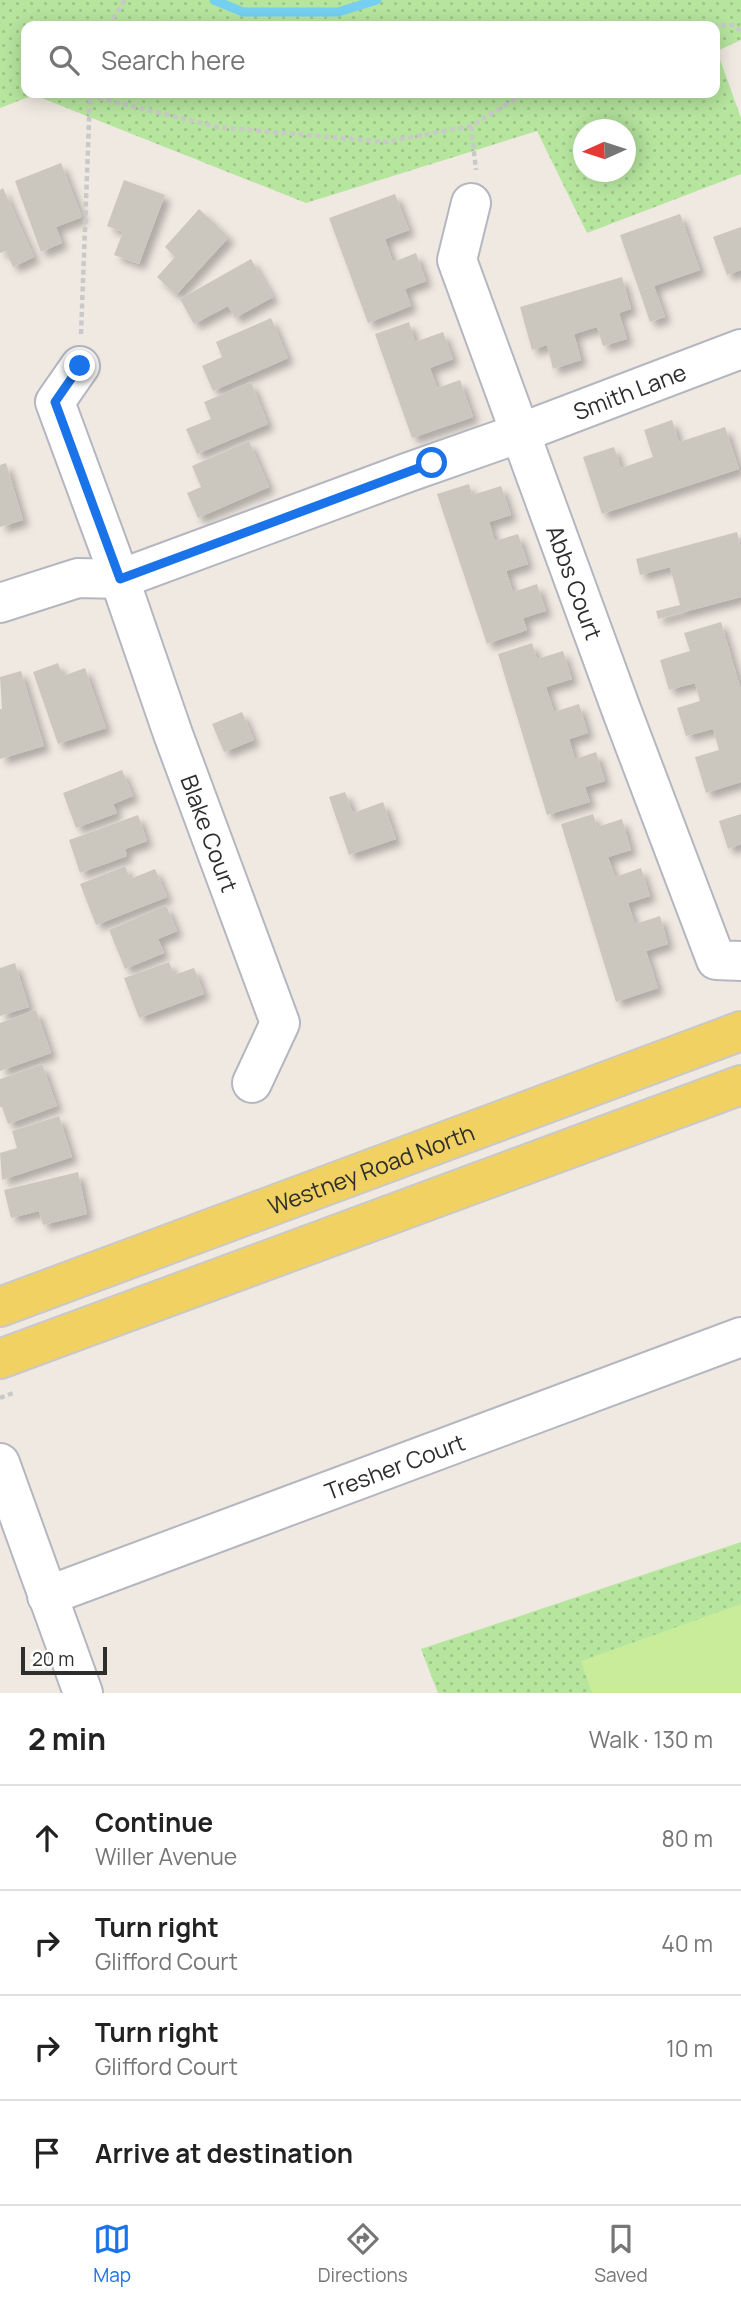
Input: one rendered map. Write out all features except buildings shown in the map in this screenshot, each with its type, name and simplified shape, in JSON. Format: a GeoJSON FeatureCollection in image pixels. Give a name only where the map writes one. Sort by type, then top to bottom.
{"type":"FeatureCollection","features":[{"type":"Feature","properties":{"kind":"main road","name":"Westney Road North"},"geometry":{"type":"LineString","coordinates":[[0,1307],[741,1031]]}},
{"type":"Feature","properties":{"kind":"main road"},"geometry":{"type":"LineString","coordinates":[[0,1359],[741,1085]]}},
{"type":"Feature","properties":{"kind":"street","name":"Abbs Court"},"geometry":{"type":"LineString","coordinates":[[471,203],[457,260],[520,433],[729,960]]}},
{"type":"Feature","properties":{"kind":"street","name":"Smith Lane"},"geometry":{"type":"LineString","coordinates":[[120,579],[741,349]]}},
{"type":"Feature","properties":{"kind":"street","name":"Blake Court"},"geometry":{"type":"LineString","coordinates":[[80,366],[55,402],[173,734],[280,1023],[252,1083]]}},
{"type":"Feature","properties":{"kind":"street"},"geometry":{"type":"LineString","coordinates":[[0,603],[78,578],[120,579]]}},
{"type":"Feature","properties":{"kind":"street","name":"Tresher Court"},"geometry":{"type":"LineString","coordinates":[[47,1596],[741,1337]]}},
{"type":"Feature","properties":{"kind":"street"},"geometry":{"type":"LineString","coordinates":[[0,1463],[83,1693]]}},
{"type":"Feature","properties":{"kind":"path"},"geometry":{"type":"LineString","coordinates":[[111,21],[125,0]]}},
{"type":"Feature","properties":{"kind":"path"},"geometry":{"type":"LineString","coordinates":[[720,25],[735,25],[741,32]]}},
{"type":"Feature","properties":{"kind":"path"},"geometry":{"type":"LineString","coordinates":[[80,366],[90,98]]}},
{"type":"Feature","properties":{"kind":"path"},"geometry":{"type":"LineString","coordinates":[[106,98],[218,127],[385,142],[471,126],[518,98]]}},
{"type":"Feature","properties":{"kind":"path"},"geometry":{"type":"LineString","coordinates":[[471,126],[477,166],[471,203]]}},
{"type":"Feature","properties":{"kind":"green space"},"geometry":{"type":"Polygon","coordinates":[[[0,0],[741,0],[741,40],[720,50],[720,21],[21,21],[21,98],[26,98],[0,108],[0,0]]]}},
{"type":"Feature","properties":{"kind":"green space"},"geometry":{"type":"Polygon","coordinates":[[[720,59],[741,118],[741,174],[587,233],[537,131],[306,203],[42,98],[720,98],[720,59]]]}},
{"type":"Feature","properties":{"kind":"green space"},"geometry":{"type":"Polygon","coordinates":[[[741,1542],[741,1693],[438,1693],[421,1649],[741,1542]]]}},
{"type":"Feature","properties":{"kind":"green space"},"geometry":{"type":"Polygon","coordinates":[[[741,1604],[741,1693],[592,1693],[581,1661],[741,1604]]]}},
{"type":"Feature","properties":{"kind":"waterway"},"geometry":{"type":"LineString","coordinates":[[214,0],[243,12],[338,12],[377,0]]}},
{"type":"Feature","properties":{"kind":"route"},"geometry":{"type":"LineString","coordinates":[[80,366],[55,402],[120,579],[432,463]]}}]}
